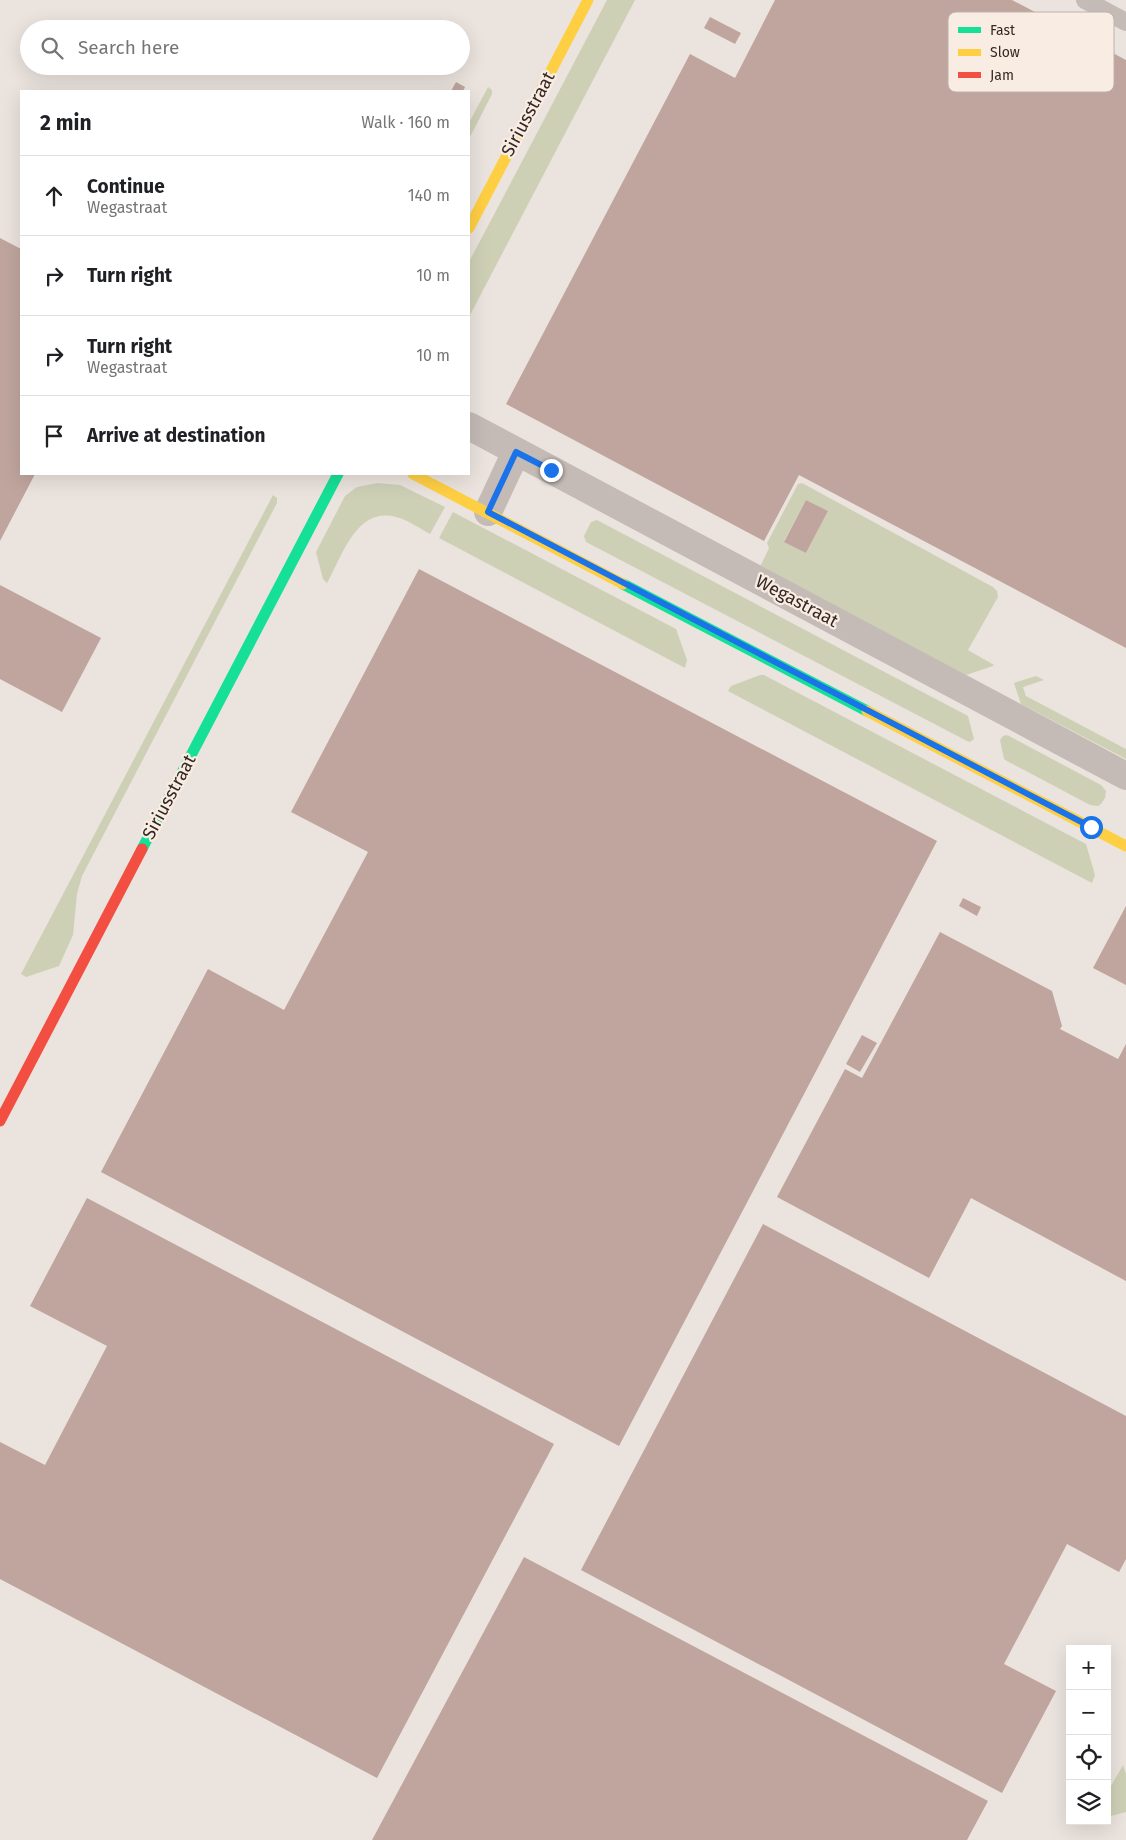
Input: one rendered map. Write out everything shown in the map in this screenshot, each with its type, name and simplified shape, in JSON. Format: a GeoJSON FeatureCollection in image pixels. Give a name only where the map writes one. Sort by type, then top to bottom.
{"type":"FeatureCollection","features":[{"type":"Feature","properties":{"kind":"street","name":"Siriusstraat"},"geometry":{"type":"LineString","coordinates":[[470,226],[588,0]]}},
{"type":"Feature","properties":{"kind":"street","name":"Wegastraat"},"geometry":{"type":"LineString","coordinates":[[470,427],[1126,776]]}},
{"type":"Feature","properties":{"kind":"street"},"geometry":{"type":"LineString","coordinates":[[488,512],[516,452]]}},
{"type":"Feature","properties":{"kind":"street","name":"Siriusstraat"},"geometry":{"type":"LineString","coordinates":[[0,1121],[337,475]]}},
{"type":"Feature","properties":{"kind":"street"},"geometry":{"type":"LineString","coordinates":[[415,475],[1126,846]]}},
{"type":"Feature","properties":{"kind":"lane"},"geometry":{"type":"LineString","coordinates":[[1085,0],[1107,12]]}},
{"type":"Feature","properties":{"kind":"lane"},"geometry":{"type":"LineString","coordinates":[[1114,16],[1126,22]]}},
{"type":"Feature","properties":{"kind":"green space"},"geometry":{"type":"Polygon","coordinates":[[[607,0],[635,0],[470,315],[470,260],[607,0]]]}},
{"type":"Feature","properties":{"kind":"green space"},"geometry":{"type":"Polygon","coordinates":[[[488,87],[492,90],[492,94],[470,137],[470,121],[488,87]]]}},
{"type":"Feature","properties":{"kind":"green space"},"geometry":{"type":"Polygon","coordinates":[[[378,483],[400,485],[445,507],[430,534],[396,517],[382,516],[370,519],[352,536],[327,583],[323,579],[316,552],[345,496],[357,487],[378,483]]]}},
{"type":"Feature","properties":{"kind":"green space"},"geometry":{"type":"Polygon","coordinates":[[[802,483],[993,587],[997,591],[998,597],[968,650],[994,665],[966,675],[760,567],[769,548],[767,543],[798,484],[802,483]],[[806,500],[784,541],[806,553],[828,511],[806,500]]]}},
{"type":"Feature","properties":{"kind":"green space"},"geometry":{"type":"Polygon","coordinates":[[[273,495],[277,498],[277,503],[82,876],[77,894],[73,935],[59,966],[26,977],[21,974],[273,495]]]}},
{"type":"Feature","properties":{"kind":"green space"},"geometry":{"type":"Polygon","coordinates":[[[453,512],[676,629],[687,660],[685,668],[439,538],[453,512]]]}},
{"type":"Feature","properties":{"kind":"green space"},"geometry":{"type":"Polygon","coordinates":[[[597,520],[968,716],[974,739],[970,742],[967,741],[586,542],[584,536],[591,522],[597,520]]]}},
{"type":"Feature","properties":{"kind":"green space"},"geometry":{"type":"Polygon","coordinates":[[[764,675],[1086,844],[1095,875],[1092,883],[728,691],[731,686],[764,675]]]}},
{"type":"Feature","properties":{"kind":"green space"},"geometry":{"type":"Polygon","coordinates":[[[1036,676],[1044,680],[1023,687],[1026,696],[1126,749],[1126,759],[1021,704],[1014,683],[1036,676]]]}},
{"type":"Feature","properties":{"kind":"green space"},"geometry":{"type":"Polygon","coordinates":[[[1007,735],[1101,785],[1106,791],[1105,798],[1101,804],[1098,806],[1090,805],[1004,759],[1000,740],[1003,736],[1007,735]]]}},
{"type":"Feature","properties":{"kind":"green space"},"geometry":{"type":"Polygon","coordinates":[[[1123,1765],[1126,1774],[1126,1812],[1111,1816],[1111,1786],[1123,1765]]]}},
{"type":"Feature","properties":{"kind":"building"},"geometry":{"type":"Polygon","coordinates":[[[775,0],[1012,0],[1035,12],[948,12],[948,92],[1114,92],[1114,54],[1126,60],[1126,648],[799,475],[764,541],[506,404],[690,54],[735,78],[775,0]]]}},
{"type":"Feature","properties":{"kind":"building"},"geometry":{"type":"Polygon","coordinates":[[[710,17],[741,33],[735,44],[704,28],[710,17]]]}},
{"type":"Feature","properties":{"kind":"building"},"geometry":{"type":"Polygon","coordinates":[[[456,82],[465,87],[464,90],[452,90],[456,82]]]}},
{"type":"Feature","properties":{"kind":"building"},"geometry":{"type":"Polygon","coordinates":[[[0,238],[20,248],[20,475],[34,475],[0,541],[0,238]]]}},
{"type":"Feature","properties":{"kind":"building"},"geometry":{"type":"Polygon","coordinates":[[[806,500],[828,511],[806,553],[784,542],[806,500]]]}},
{"type":"Feature","properties":{"kind":"building"},"geometry":{"type":"Polygon","coordinates":[[[419,569],[937,841],[619,1446],[101,1172],[208,969],[284,1010],[368,852],[291,812],[419,569]]]}},
{"type":"Feature","properties":{"kind":"building"},"geometry":{"type":"Polygon","coordinates":[[[0,585],[101,638],[62,712],[0,679],[0,585]]]}},
{"type":"Feature","properties":{"kind":"building"},"geometry":{"type":"Polygon","coordinates":[[[963,898],[981,907],[977,916],[959,906],[963,898]]]}},
{"type":"Feature","properties":{"kind":"building"},"geometry":{"type":"Polygon","coordinates":[[[1126,906],[1126,985],[1093,968],[1126,906]]]}},
{"type":"Feature","properties":{"kind":"building"},"geometry":{"type":"Polygon","coordinates":[[[940,932],[1052,991],[1062,1026],[1060,1029],[1118,1059],[1126,1044],[1126,1281],[971,1198],[929,1278],[777,1197],[845,1069],[862,1078],[940,932]]]}},
{"type":"Feature","properties":{"kind":"building"},"geometry":{"type":"Polygon","coordinates":[[[862,1035],[877,1043],[860,1072],[846,1064],[862,1035]]]}},
{"type":"Feature","properties":{"kind":"building"},"geometry":{"type":"Polygon","coordinates":[[[87,1198],[554,1444],[377,1778],[0,1579],[0,1442],[45,1465],[107,1346],[30,1306],[87,1198]]]}},
{"type":"Feature","properties":{"kind":"building"},"geometry":{"type":"Polygon","coordinates":[[[763,1224],[1126,1416],[1126,1559],[1119,1572],[1067,1544],[1004,1664],[1056,1691],[1002,1793],[581,1570],[763,1224]]]}},
{"type":"Feature","properties":{"kind":"building"},"geometry":{"type":"Polygon","coordinates":[[[524,1557],[988,1801],[967,1840],[372,1840],[524,1557]]]}},
{"type":"Feature","properties":{"kind":"traffic: fast"},"geometry":{"type":"LineString","coordinates":[[142,849],[337,475]]}},
{"type":"Feature","properties":{"kind":"traffic: fast"},"geometry":{"type":"LineString","coordinates":[[623,584],[867,711]]}},
{"type":"Feature","properties":{"kind":"traffic: slow"},"geometry":{"type":"LineString","coordinates":[[470,226],[588,0]]}},
{"type":"Feature","properties":{"kind":"traffic: slow"},"geometry":{"type":"LineString","coordinates":[[415,475],[623,584]]}},
{"type":"Feature","properties":{"kind":"traffic: slow"},"geometry":{"type":"LineString","coordinates":[[867,711],[1126,846]]}},
{"type":"Feature","properties":{"kind":"traffic: jam"},"geometry":{"type":"LineString","coordinates":[[0,1121],[142,849]]}},
{"type":"Feature","properties":{"kind":"route"},"geometry":{"type":"LineString","coordinates":[[551,470],[516,452],[488,512],[1091,827]]}}]}
